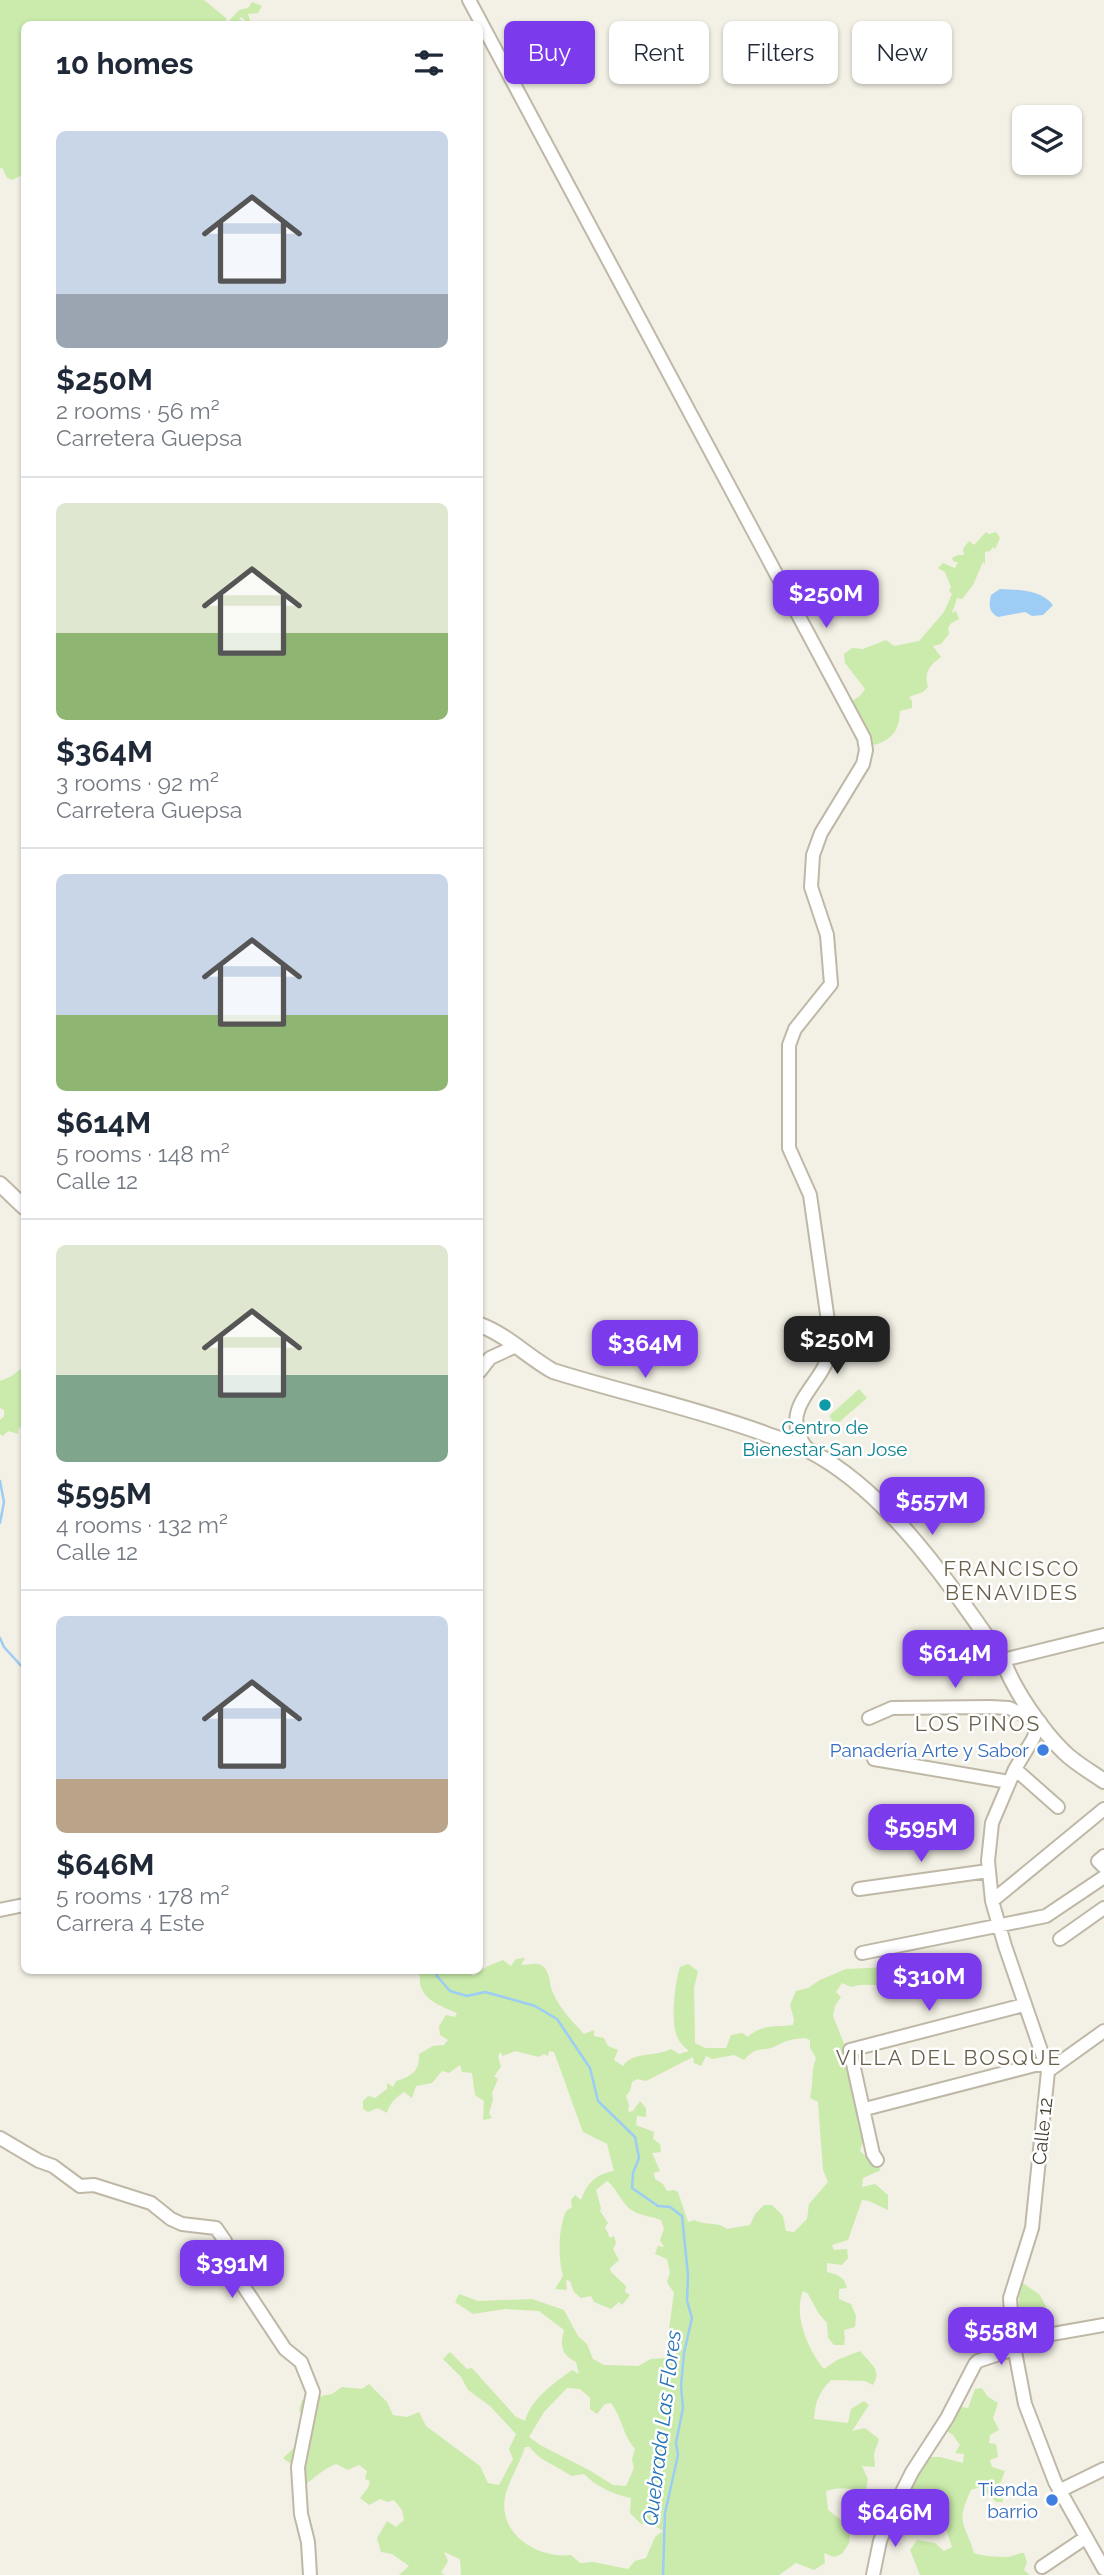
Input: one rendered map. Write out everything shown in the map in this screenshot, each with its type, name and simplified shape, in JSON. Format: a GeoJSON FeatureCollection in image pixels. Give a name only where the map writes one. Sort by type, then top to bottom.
{"type":"FeatureCollection","features":[{"type":"Feature","properties":{"kind":"street"},"geometry":{"type":"LineString","coordinates":[[469,0],[480,21]]}},
{"type":"Feature","properties":{"kind":"street"},"geometry":{"type":"LineString","coordinates":[[483,26],[864,738],[866,750],[863,764],[821,833],[813,855],[811,887],[827,935],[831,984],[795,1029],[789,1045],[789,1148],[810,1195],[831,1342],[831,1354],[799,1407],[794,1425],[799,1439],[808,1450]]}},
{"type":"Feature","properties":{"kind":"street"},"geometry":{"type":"LineString","coordinates":[[0,1185],[21,1204]]}},
{"type":"Feature","properties":{"kind":"street"},"geometry":{"type":"LineString","coordinates":[[483,1326],[492,1329],[531,1359],[553,1371],[733,1422],[808,1450],[840,1470],[880,1504],[957,1592],[1003,1660],[1006,1670],[1040,1722],[1066,1754],[1104,1781]]}},
{"type":"Feature","properties":{"kind":"street"},"geometry":{"type":"LineString","coordinates":[[483,1367],[490,1358],[516,1346]]}},
{"type":"Feature","properties":{"kind":"street"},"geometry":{"type":"LineString","coordinates":[[1003,1660],[1104,1635]]}},
{"type":"Feature","properties":{"kind":"street"},"geometry":{"type":"LineString","coordinates":[[869,1718],[892,1708],[990,1707],[1009,1708],[1040,1722]]}},
{"type":"Feature","properties":{"kind":"street","name":"Calle 12"},"geometry":{"type":"LineString","coordinates":[[1040,1722],[1015,1769],[992,1823],[988,1871],[999,1925],[1047,2068],[1032,2228],[1010,2298],[1014,2345],[1025,2404],[1059,2491],[1104,2568]]}},
{"type":"Feature","properties":{"kind":"street"},"geometry":{"type":"LineString","coordinates":[[874,1759],[1009,1782]]}},
{"type":"Feature","properties":{"kind":"street"},"geometry":{"type":"LineString","coordinates":[[1015,1769],[1058,1807]]}},
{"type":"Feature","properties":{"kind":"street"},"geometry":{"type":"LineString","coordinates":[[992,1901],[1104,1809]]}},
{"type":"Feature","properties":{"kind":"street"},"geometry":{"type":"LineString","coordinates":[[859,1889],[988,1871]]}},
{"type":"Feature","properties":{"kind":"street"},"geometry":{"type":"LineString","coordinates":[[862,1953],[1046,1916],[1104,1877]]}},
{"type":"Feature","properties":{"kind":"street"},"geometry":{"type":"LineString","coordinates":[[0,1910],[21,1906]]}},
{"type":"Feature","properties":{"kind":"street"},"geometry":{"type":"LineString","coordinates":[[1060,1939],[1104,1908]]}},
{"type":"Feature","properties":{"kind":"street"},"geometry":{"type":"LineString","coordinates":[[877,2160],[873,2154],[850,2050],[1024,2005]]}},
{"type":"Feature","properties":{"kind":"street"},"geometry":{"type":"LineString","coordinates":[[865,2109],[1035,2065],[1047,2068],[1104,2031]]}},
{"type":"Feature","properties":{"kind":"street"},"geometry":{"type":"LineString","coordinates":[[0,2138],[39,2161],[53,2166],[80,2186],[94,2185],[151,2203],[171,2220],[182,2224],[216,2228],[225,2241],[244,2287],[278,2339],[301,2362],[313,2392],[298,2468],[301,2514],[308,2542],[310,2575]]}},
{"type":"Feature","properties":{"kind":"street"},"geometry":{"type":"LineString","coordinates":[[873,2575],[880,2541],[891,2514],[912,2472],[947,2418],[975,2364],[1014,2345],[1104,2325]]}},
{"type":"Feature","properties":{"kind":"street"},"geometry":{"type":"LineString","coordinates":[[1059,2491],[1104,2469]]}},
{"type":"Feature","properties":{"kind":"street"},"geometry":{"type":"LineString","coordinates":[[1042,2567],[1085,2538]]}},
{"type":"Feature","properties":{"kind":"green space"},"geometry":{"type":"Polygon","coordinates":[[[0,0],[204,0],[226,18],[227,21],[21,21],[21,176],[12,180],[7,178],[2,167],[0,169],[0,0]]]}},
{"type":"Feature","properties":{"kind":"green space"},"geometry":{"type":"Polygon","coordinates":[[[252,2],[262,6],[258,13],[248,14],[250,21],[242,17],[239,19],[242,21],[229,21],[239,10],[248,8],[252,2]]]}},
{"type":"Feature","properties":{"kind":"green space"},"geometry":{"type":"Polygon","coordinates":[[[986,532],[996,532],[1000,538],[995,549],[993,547],[985,552],[985,564],[983,562],[973,585],[962,599],[957,598],[952,613],[956,611],[959,619],[950,624],[949,634],[941,644],[933,646],[941,657],[928,670],[928,687],[909,697],[912,708],[900,711],[894,733],[875,745],[868,741],[848,703],[860,696],[865,689],[845,663],[844,654],[852,648],[863,649],[886,640],[894,646],[919,641],[944,612],[952,594],[945,572],[938,568],[943,563],[955,568],[958,562],[954,562],[952,558],[964,555],[963,549],[969,541],[974,545],[986,532]]]}},
{"type":"Feature","properties":{"kind":"green space"},"geometry":{"type":"Polygon","coordinates":[[[21,1368],[21,1428],[19,1427],[18,1434],[8,1431],[3,1436],[0,1434],[0,1420],[4,1416],[4,1410],[0,1408],[0,1381],[21,1368]]]}},
{"type":"Feature","properties":{"kind":"green space"},"geometry":{"type":"Polygon","coordinates":[[[859,1389],[867,1398],[836,1425],[829,1416],[859,1389]]]}},
{"type":"Feature","properties":{"kind":"green space"},"geometry":{"type":"Polygon","coordinates":[[[525,1958],[521,1965],[542,1966],[549,1977],[553,1993],[567,2015],[584,2034],[594,2030],[594,2036],[604,2038],[608,2046],[618,2050],[614,2060],[623,2066],[627,2061],[639,2056],[671,2049],[679,2054],[689,2051],[678,2038],[674,2019],[678,1973],[680,1967],[688,1964],[698,1971],[694,1988],[695,2043],[705,2048],[726,2048],[731,2035],[742,2033],[748,2037],[764,2028],[793,2025],[790,2005],[796,1991],[846,1969],[912,1966],[927,1959],[958,1960],[956,1968],[973,1964],[978,1988],[933,1999],[928,1976],[919,1973],[909,1974],[903,1980],[889,1985],[851,1987],[842,1983],[836,1992],[841,1997],[833,2016],[847,2051],[846,2060],[858,2095],[856,2107],[861,2117],[863,2141],[860,2151],[881,2170],[863,2178],[862,2187],[875,2184],[888,2195],[888,2210],[862,2200],[848,2240],[832,2245],[834,2250],[847,2249],[848,2258],[842,2265],[827,2263],[827,2272],[844,2281],[847,2288],[839,2289],[839,2299],[851,2304],[856,2316],[855,2327],[844,2330],[844,2345],[834,2345],[828,2338],[827,2323],[808,2294],[803,2291],[800,2300],[804,2332],[824,2369],[837,2360],[860,2351],[876,2370],[873,2385],[865,2381],[831,2380],[817,2402],[814,2419],[848,2423],[851,2409],[864,2401],[869,2405],[852,2431],[865,2428],[879,2439],[874,2454],[875,2467],[862,2466],[868,2479],[866,2489],[841,2488],[826,2491],[828,2510],[851,2527],[849,2543],[842,2554],[834,2557],[824,2553],[825,2563],[814,2570],[796,2563],[779,2575],[461,2575],[460,2559],[444,2552],[448,2561],[441,2573],[445,2575],[399,2575],[409,2566],[392,2554],[381,2552],[377,2538],[387,2521],[396,2527],[404,2520],[402,2510],[394,2500],[388,2502],[380,2499],[369,2505],[360,2498],[370,2481],[365,2479],[367,2471],[359,2465],[348,2470],[336,2464],[293,2490],[291,2464],[283,2458],[296,2446],[304,2419],[299,2410],[302,2400],[332,2394],[342,2387],[362,2389],[369,2384],[387,2402],[393,2415],[407,2417],[419,2412],[426,2426],[480,2466],[488,2483],[499,2485],[513,2459],[509,2449],[516,2434],[490,2406],[468,2390],[461,2377],[443,2359],[450,2352],[467,2369],[472,2368],[516,2417],[525,2421],[532,2406],[551,2386],[572,2370],[579,2374],[576,2362],[567,2356],[563,2349],[564,2330],[539,2311],[505,2309],[473,2314],[455,2302],[459,2294],[478,2301],[532,2299],[564,2310],[578,2336],[587,2344],[593,2359],[604,2365],[638,2366],[651,2359],[665,2358],[674,2293],[667,2282],[670,2272],[667,2259],[655,2254],[658,2246],[664,2247],[660,2240],[664,2229],[661,2220],[639,2214],[629,2208],[607,2181],[596,2190],[600,2211],[608,2223],[605,2227],[610,2238],[614,2236],[616,2243],[613,2249],[619,2260],[610,2268],[626,2286],[625,2292],[630,2295],[622,2305],[619,2302],[611,2309],[594,2302],[591,2296],[581,2298],[574,2292],[570,2281],[566,2280],[567,2290],[555,2289],[563,2276],[560,2235],[566,2211],[572,2207],[571,2200],[575,2195],[581,2200],[593,2180],[614,2171],[607,2144],[583,2132],[554,2052],[549,2051],[548,2056],[544,2054],[539,2057],[515,2051],[503,2056],[500,2052],[498,2057],[501,2067],[494,2076],[498,2079],[492,2093],[489,2113],[492,2118],[483,2120],[484,2101],[475,2095],[472,2073],[462,2072],[460,2065],[449,2073],[442,2071],[432,2083],[416,2086],[412,2098],[404,2092],[393,2101],[387,2113],[378,2108],[368,2112],[363,2109],[363,2101],[368,2096],[375,2098],[387,2089],[387,2083],[393,2087],[396,2081],[414,2072],[419,2054],[433,2046],[444,2045],[448,2040],[440,2035],[439,2026],[446,2015],[455,2017],[457,2013],[427,1997],[421,1987],[419,1974],[473,1976],[483,1974],[483,1969],[503,1960],[511,1966],[516,1959],[525,1958]],[[790,2040],[771,2048],[756,2050],[744,2060],[734,2055],[712,2059],[706,2056],[701,2066],[694,2063],[693,2057],[646,2081],[637,2079],[632,2082],[626,2096],[628,2112],[633,2111],[640,2101],[646,2108],[646,2117],[637,2116],[636,2125],[654,2132],[653,2139],[660,2144],[661,2152],[652,2153],[660,2171],[654,2173],[655,2179],[663,2184],[667,2191],[678,2192],[688,2222],[694,2220],[727,2229],[750,2225],[755,2214],[764,2205],[772,2205],[783,2216],[786,2231],[794,2232],[807,2219],[809,2204],[828,2182],[823,2170],[818,2102],[810,2098],[816,2058],[810,2048],[810,2040],[790,2040]],[[567,2388],[544,2412],[529,2437],[613,2485],[626,2486],[634,2468],[632,2459],[635,2449],[618,2414],[611,2403],[605,2404],[597,2414],[590,2409],[590,2398],[580,2389],[567,2388]],[[525,2447],[506,2493],[504,2507],[513,2531],[522,2540],[545,2553],[571,2555],[580,2563],[593,2562],[628,2569],[635,2561],[646,2558],[655,2537],[663,2531],[653,2525],[641,2524],[630,2513],[631,2498],[606,2489],[584,2474],[571,2476],[544,2460],[530,2447],[525,2447]]]}},
{"type":"Feature","properties":{"kind":"green space"},"geometry":{"type":"Polygon","coordinates":[[[1023,2283],[1040,2295],[1052,2319],[1040,2321],[1037,2314],[1019,2318],[1019,2295],[1023,2283]]]}},
{"type":"Feature","properties":{"kind":"green space"},"geometry":{"type":"Polygon","coordinates":[[[982,2388],[987,2396],[998,2403],[993,2418],[999,2430],[990,2435],[989,2443],[996,2444],[998,2457],[990,2460],[992,2467],[1005,2471],[1000,2484],[1003,2502],[996,2502],[980,2487],[971,2490],[963,2510],[963,2523],[974,2553],[1006,2557],[1024,2553],[1027,2562],[1024,2570],[1030,2575],[920,2575],[910,2550],[917,2540],[935,2543],[944,2551],[952,2547],[945,2526],[926,2498],[910,2491],[928,2457],[963,2463],[964,2454],[955,2453],[960,2445],[953,2435],[942,2428],[956,2406],[968,2408],[975,2389],[982,2388]]]}},
{"type":"Feature","properties":{"kind":"water"},"geometry":{"type":"Polygon","coordinates":[[[1000,589],[1035,593],[1053,605],[1043,615],[1032,616],[1025,612],[998,617],[991,610],[990,602],[991,595],[1000,589]]]}},
{"type":"Feature","properties":{"kind":"waterway","name":"Quebrada Las Flores"},"geometry":{"type":"LineString","coordinates":[[0,1481],[4,1502],[0,1523]]}},
{"type":"Feature","properties":{"kind":"waterway","name":"Quebrada Las Flores"},"geometry":{"type":"LineString","coordinates":[[0,1638],[4,1647],[21,1666]]}},
{"type":"Feature","properties":{"kind":"waterway","name":"Quebrada Las Flores"},"geometry":{"type":"LineString","coordinates":[[436,1974],[450,1991],[467,1996],[485,1992],[535,2006],[557,2019],[590,2068],[598,2101],[635,2137],[639,2158],[633,2173],[632,2188],[658,2206],[670,2207],[682,2216],[688,2275],[687,2301],[692,2318],[684,2353],[681,2386],[683,2408],[676,2443],[678,2455],[665,2513],[663,2575]]}},
{"type":"Feature","properties":{"kind":"place","name":"Centro de Bienestar San Jose"},"geometry":{"type":"Point","coordinates":[825,1405]}},
{"type":"Feature","properties":{"kind":"place","name":"Panadería Arte y Sabor"},"geometry":{"type":"Point","coordinates":[1043,1750]}},
{"type":"Feature","properties":{"kind":"place","name":"Tienda barrio"},"geometry":{"type":"Point","coordinates":[1052,2500]}},
{"type":"Feature","properties":{"kind":"district","name":"FRANCISCO BENAVIDES"},"geometry":{"type":"Point","coordinates":[1012,1581]}},
{"type":"Feature","properties":{"kind":"district","name":"LOS PINOS"},"geometry":{"type":"Point","coordinates":[978,1724]}},
{"type":"Feature","properties":{"kind":"district","name":"VILLA DEL BOSQUE"},"geometry":{"type":"Point","coordinates":[949,2058]}}]}
